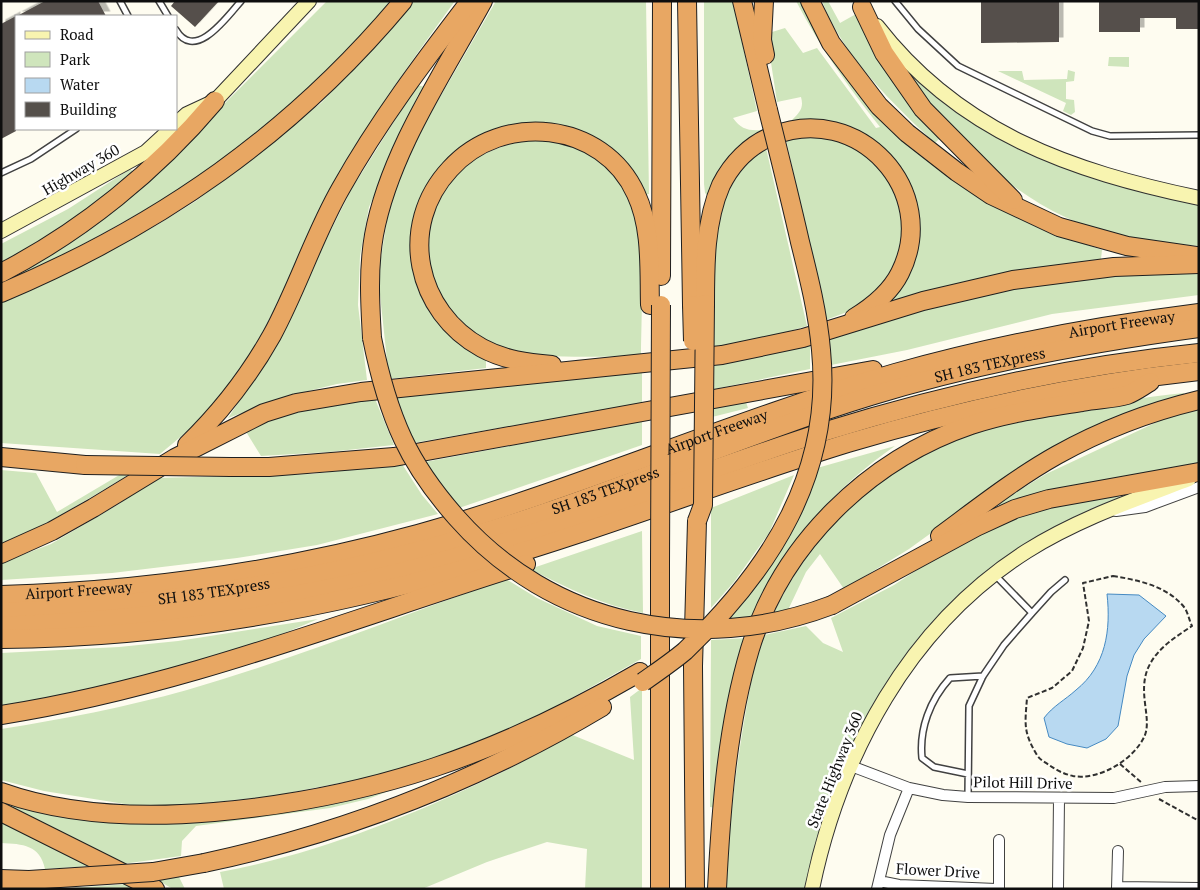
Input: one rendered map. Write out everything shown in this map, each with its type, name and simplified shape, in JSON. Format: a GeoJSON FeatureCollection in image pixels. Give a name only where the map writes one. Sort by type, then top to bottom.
{"type":"FeatureCollection","features":[{"type":"Feature","properties":{"kind":"highway"},"geometry":{"type":"LineString","coordinates":[[1,293],[67,263],[110,240],[196,190],[235,162],[287,121],[331,81],[372,38],[403,1]]}},
{"type":"Feature","properties":{"kind":"highway"},"geometry":{"type":"LineString","coordinates":[[174,458],[211,421],[252,368],[273,333],[326,217],[345,181],[425,60],[470,1]]}},
{"type":"Feature","properties":{"kind":"highway"},"geometry":{"type":"LineString","coordinates":[[483,1],[408,136],[389,180],[374,235],[369,293],[372,338],[389,406],[403,440],[421,471],[443,502],[469,532],[526,578],[590,610],[627,621],[662,628],[699,630],[738,629],[774,624],[832,605],[871,586],[903,566],[976,527],[1030,504],[1199,472]]}},
{"type":"Feature","properties":{"kind":"highway"},"geometry":{"type":"LineString","coordinates":[[655,305],[662,1]]}},
{"type":"Feature","properties":{"kind":"highway"},"geometry":{"type":"LineString","coordinates":[[687,1],[699,305],[697,521],[693,666],[695,889]]}},
{"type":"Feature","properties":{"kind":"highway"},"geometry":{"type":"LineString","coordinates":[[1,792],[60,807],[144,815],[193,813],[286,804],[382,784],[431,770],[497,746],[577,714],[643,682],[684,652],[743,589],[776,543],[795,507],[805,480],[820,414],[823,367],[820,333],[742,1]]}},
{"type":"Feature","properties":{"kind":"highway"},"geometry":{"type":"LineString","coordinates":[[761,82],[766,59],[762,40],[764,1]]}},
{"type":"Feature","properties":{"kind":"highway"},"geometry":{"type":"LineString","coordinates":[[810,1],[831,43],[886,113],[907,133],[957,172],[991,195],[1059,227],[1127,246],[1199,256]]}},
{"type":"Feature","properties":{"kind":"highway"},"geometry":{"type":"LineString","coordinates":[[860,4],[884,53],[923,110],[955,144],[1028,214]]}},
{"type":"Feature","properties":{"kind":"highway"},"geometry":{"type":"LineString","coordinates":[[1,273],[69,233],[101,209],[139,178],[199,120],[215,101]]}},
{"type":"Feature","properties":{"kind":"highway"},"geometry":{"type":"LineString","coordinates":[[699,305],[713,207],[722,184],[733,167],[757,142],[777,134],[794,129],[830,129],[848,134],[865,143],[892,170],[902,188],[910,222],[907,256],[890,288],[875,304],[837,328]]}},
{"type":"Feature","properties":{"kind":"highway"},"geometry":{"type":"LineString","coordinates":[[600,367],[532,363],[504,358],[483,349],[462,335],[435,306],[423,279],[420,241],[428,204],[448,170],[471,150],[498,136],[523,131],[544,131],[566,134],[585,140],[599,148],[622,170],[638,196],[647,232],[655,305],[660,390],[660,889]]}},
{"type":"Feature","properties":{"kind":"highway"},"geometry":{"type":"LineString","coordinates":[[1,554],[85,513],[174,458],[264,413],[327,396],[722,355],[764,347],[837,328],[923,301],[1013,280],[1114,266],[1199,264]]}},
{"type":"Feature","properties":{"kind":"highway","name":"Airport Freeway"},"geometry":{"type":"LineString","coordinates":[[1,595],[99,589],[202,578],[286,564],[389,541],[516,504],[852,386],[962,356],[1079,331],[1199,313]]}},
{"type":"Feature","properties":{"kind":"highway","name":"SH 183 TEXpress"},"geometry":{"type":"LineString","coordinates":[[1,612],[93,607],[192,596],[296,580],[357,566],[415,552],[540,514],[795,421],[911,384],[1053,350],[1199,328]]}},
{"type":"Feature","properties":{"kind":"highway","name":"SH 183 TEXpress"},"geometry":{"type":"LineString","coordinates":[[1,626],[90,621],[186,612],[321,590],[409,570],[469,553],[638,497],[822,433],[933,401],[1054,374],[1199,353]]}},
{"type":"Feature","properties":{"kind":"highway"},"geometry":{"type":"LineString","coordinates":[[1,457],[85,465],[231,467],[287,466],[394,457],[962,356]]}},
{"type":"Feature","properties":{"kind":"highway"},"geometry":{"type":"LineString","coordinates":[[1,639],[143,630],[310,606],[469,568],[615,522],[811,455],[895,430],[1016,400],[1199,370]]}},
{"type":"Feature","properties":{"kind":"highway"},"geometry":{"type":"LineString","coordinates":[[717,889],[720,836],[732,737],[750,648],[764,612],[782,576],[804,545],[831,513],[855,490],[887,467],[953,432],[1022,411],[1128,394],[1158,377]]}},
{"type":"Feature","properties":{"kind":"highway"},"geometry":{"type":"LineString","coordinates":[[903,566],[923,548],[1056,456],[1099,433],[1132,420],[1199,400]]}},
{"type":"Feature","properties":{"kind":"highway"},"geometry":{"type":"LineString","coordinates":[[1,463],[54,463]]}},
{"type":"Feature","properties":{"kind":"highway"},"geometry":{"type":"LineString","coordinates":[[1,715],[68,704],[162,680],[280,645],[535,561],[615,522]]}},
{"type":"Feature","properties":{"kind":"highway"},"geometry":{"type":"LineString","coordinates":[[1,878],[29,880],[153,872],[204,863],[303,840],[409,803],[503,761],[577,714]]}},
{"type":"Feature","properties":{"kind":"highway"},"geometry":{"type":"LineString","coordinates":[[1,812],[155,889]]}},
{"type":"Feature","properties":{"kind":"main road"},"geometry":{"type":"LineString","coordinates":[[178,122],[187,114],[215,101],[309,1]]}},
{"type":"Feature","properties":{"kind":"main road"},"geometry":{"type":"LineString","coordinates":[[860,4],[893,47],[923,78],[955,104],[993,127],[1071,164],[1141,185],[1199,198]]}},
{"type":"Feature","properties":{"kind":"main road","name":"Highway 360"},"geometry":{"type":"LineString","coordinates":[[1,231],[146,152],[170,130]]}},
{"type":"Feature","properties":{"kind":"main road","name":"State Highway 360"},"geometry":{"type":"LineString","coordinates":[[812,889],[828,826],[851,766],[872,719],[903,669],[938,626],[995,574],[1027,551],[1098,514],[1199,476]]}},
{"type":"Feature","properties":{"kind":"street"},"geometry":{"type":"LineString","coordinates":[[1098,514],[1145,507],[1199,487]]}},
{"type":"Feature","properties":{"kind":"street","name":"Pilot Hill Drive"},"geometry":{"type":"LineString","coordinates":[[851,766],[909,788],[943,795],[968,797],[1114,798],[1165,787],[1199,786]]}},
{"type":"Feature","properties":{"kind":"street"},"geometry":{"type":"LineString","coordinates":[[878,885],[890,835],[909,788]]}},
{"type":"Feature","properties":{"kind":"street"},"geometry":{"type":"LineString","coordinates":[[1058,889],[1059,799]]}},
{"type":"Feature","properties":{"kind":"street"},"geometry":{"type":"LineString","coordinates":[[999,840],[1000,889]]}},
{"type":"Feature","properties":{"kind":"street"},"geometry":{"type":"LineString","coordinates":[[1118,850],[1117,888],[1199,888]]}},
{"type":"Feature","properties":{"kind":"street","name":"Flower Drive"},"geometry":{"type":"LineString","coordinates":[[878,885],[996,889]]}},
{"type":"Feature","properties":{"kind":"lane"},"geometry":{"type":"LineString","coordinates":[[120,1],[127,15]]}},
{"type":"Feature","properties":{"kind":"lane"},"geometry":{"type":"LineString","coordinates":[[159,1],[167,15]]}},
{"type":"Feature","properties":{"kind":"lane"},"geometry":{"type":"LineString","coordinates":[[178,33],[182,39],[188,42],[203,40],[241,1]]}},
{"type":"Feature","properties":{"kind":"lane"},"geometry":{"type":"LineString","coordinates":[[895,1],[918,29],[958,66],[1092,131],[1110,136],[1199,136]]}},
{"type":"Feature","properties":{"kind":"lane"},"geometry":{"type":"LineString","coordinates":[[1,173],[31,159],[74,130]]}},
{"type":"Feature","properties":{"kind":"lane"},"geometry":{"type":"LineString","coordinates":[[995,574],[1032,612]]}},
{"type":"Feature","properties":{"kind":"lane"},"geometry":{"type":"LineString","coordinates":[[968,797],[969,706],[983,676],[1004,645],[1032,612],[1065,580]]}},
{"type":"Feature","properties":{"kind":"lane"},"geometry":{"type":"LineString","coordinates":[[968,774],[934,767],[922,758],[920,739],[936,694],[950,678],[983,676]]}},
{"type":"Feature","properties":{"kind":"path"},"geometry":{"type":"LineString","coordinates":[[1113,576],[1135,579],[1160,588],[1184,608],[1192,626],[1161,648],[1150,663],[1144,680],[1145,734],[1120,764],[1090,775],[1074,777],[1058,771],[1039,758],[1025,733],[1027,698],[1052,688],[1072,671],[1083,648],[1090,621],[1083,583],[1113,576]]}},
{"type":"Feature","properties":{"kind":"path"},"geometry":{"type":"LineString","coordinates":[[1120,764],[1144,784]]}},
{"type":"Feature","properties":{"kind":"path"},"geometry":{"type":"LineString","coordinates":[[1156,797],[1199,821]]}},
{"type":"Feature","properties":{"kind":"green space"},"geometry":{"type":"Polygon","coordinates":[[[327,1],[390,1],[321,78],[241,147],[164,199],[123,222],[18,278],[14,274],[218,110],[327,1]]]}},
{"type":"Feature","properties":{"kind":"green space"},"geometry":{"type":"Polygon","coordinates":[[[413,1],[455,1],[372,119],[342,169],[328,194],[264,329],[234,379],[210,410],[160,454],[1,443],[1,303],[43,285],[157,225],[196,201],[321,103],[399,20],[413,1]]]}},
{"type":"Feature","properties":{"kind":"green space"},"geometry":{"type":"Polygon","coordinates":[[[496,1],[646,1],[649,194],[644,195],[589,138],[486,135],[471,141],[448,160],[415,274],[486,356],[486,368],[389,379],[378,276],[388,214],[408,152],[496,1]]]}},
{"type":"Feature","properties":{"kind":"green space"},"geometry":{"type":"Polygon","coordinates":[[[704,1],[733,1],[757,111],[733,118],[742,127],[749,130],[762,130],[763,134],[708,196],[705,193],[704,184],[704,1]]]}},
{"type":"Feature","properties":{"kind":"green space"},"geometry":{"type":"Polygon","coordinates":[[[796,1],[805,1],[896,130],[1044,230],[1102,250],[1101,259],[1013,272],[881,307],[909,268],[895,163],[794,124],[792,120],[802,107],[801,97],[777,102],[770,56],[771,25],[772,32],[785,28],[803,53],[817,48],[876,128],[880,127],[835,66],[796,1]]]}},
{"type":"Feature","properties":{"kind":"green space"},"geometry":{"type":"Polygon","coordinates":[[[822,1],[828,1],[840,23],[856,14],[941,137],[935,143],[886,95],[856,60],[831,21],[822,1]]]}},
{"type":"Feature","properties":{"kind":"green space"},"geometry":{"type":"Polygon","coordinates":[[[1109,57],[1129,57],[1129,67],[1108,66],[1109,57]]]}},
{"type":"Feature","properties":{"kind":"green space"},"geometry":{"type":"Polygon","coordinates":[[[1068,70],[1075,72],[1074,81],[1066,82],[1066,99],[1074,100],[1075,112],[1071,115],[1063,111],[1066,103],[998,71],[1022,71],[1024,80],[1067,79],[1068,70]]]}},
{"type":"Feature","properties":{"kind":"green space"},"geometry":{"type":"Polygon","coordinates":[[[914,79],[957,113],[1009,143],[1152,195],[1199,205],[1199,246],[1114,234],[1081,224],[1049,209],[1005,180],[965,145],[936,115],[912,82],[914,79]]]}},
{"type":"Feature","properties":{"kind":"green space"},"geometry":{"type":"Polygon","coordinates":[[[417,85],[425,87],[418,95],[369,207],[360,256],[358,305],[367,380],[337,384],[296,394],[228,418],[264,364],[351,190],[417,85]]]}},
{"type":"Feature","properties":{"kind":"green space"},"geometry":{"type":"Polygon","coordinates":[[[824,135],[855,147],[883,170],[901,205],[902,247],[888,280],[860,307],[826,320],[786,139],[824,135]]]}},
{"type":"Feature","properties":{"kind":"green space"},"geometry":{"type":"Polygon","coordinates":[[[525,139],[555,141],[582,151],[598,160],[611,171],[627,194],[639,238],[642,288],[641,356],[583,357],[538,355],[499,348],[477,337],[464,327],[447,310],[438,297],[431,274],[428,236],[433,215],[444,192],[458,173],[472,161],[489,152],[525,139]]]}},
{"type":"Feature","properties":{"kind":"green space"},"geometry":{"type":"Polygon","coordinates":[[[766,148],[807,326],[712,349],[712,266],[721,212],[730,188],[745,166],[766,148]]]}},
{"type":"Feature","properties":{"kind":"green space"},"geometry":{"type":"Polygon","coordinates":[[[130,169],[134,172],[102,201],[1,267],[1,244],[68,209],[130,169]]]}},
{"type":"Feature","properties":{"kind":"green space"},"geometry":{"type":"Polygon","coordinates":[[[1199,269],[1199,295],[1052,314],[907,350],[831,365],[829,338],[901,314],[1066,276],[1199,269]]]}},
{"type":"Feature","properties":{"kind":"green space"},"geometry":{"type":"Polygon","coordinates":[[[810,343],[810,369],[710,390],[711,363],[810,343]]]}},
{"type":"Feature","properties":{"kind":"green space"},"geometry":{"type":"Polygon","coordinates":[[[642,370],[642,403],[413,443],[393,393],[642,370]]]}},
{"type":"Feature","properties":{"kind":"green space"},"geometry":{"type":"Polygon","coordinates":[[[1184,393],[1183,396],[1028,463],[909,549],[844,589],[820,554],[806,572],[788,610],[774,613],[806,557],[826,532],[871,489],[924,454],[978,430],[1120,402],[1184,393]]]}},
{"type":"Feature","properties":{"kind":"green space"},"geometry":{"type":"Polygon","coordinates":[[[373,394],[394,445],[329,452],[261,456],[245,430],[262,418],[373,394]]]}},
{"type":"Feature","properties":{"kind":"green space"},"geometry":{"type":"Polygon","coordinates":[[[746,402],[748,408],[712,417],[712,409],[746,402]]]}},
{"type":"Feature","properties":{"kind":"green space"},"geometry":{"type":"Polygon","coordinates":[[[1199,407],[1199,467],[1002,509],[998,503],[1046,474],[1174,414],[1199,407]]]}},
{"type":"Feature","properties":{"kind":"green space"},"geometry":{"type":"Polygon","coordinates":[[[642,421],[642,445],[459,508],[425,462],[642,421]]]}},
{"type":"Feature","properties":{"kind":"green space"},"geometry":{"type":"Polygon","coordinates":[[[895,446],[851,480],[813,521],[781,566],[768,591],[758,617],[727,620],[757,585],[781,549],[809,490],[817,468],[895,446]]]}},
{"type":"Feature","properties":{"kind":"green space"},"geometry":{"type":"Polygon","coordinates":[[[402,464],[422,495],[438,514],[317,545],[237,558],[112,573],[1,580],[1,563],[51,544],[119,504],[156,478],[312,474],[402,464]]]}},
{"type":"Feature","properties":{"kind":"green space"},"geometry":{"type":"Polygon","coordinates":[[[1,470],[36,473],[57,512],[121,474],[128,475],[50,521],[1,543],[1,470]]]}},
{"type":"Feature","properties":{"kind":"green space"},"geometry":{"type":"Polygon","coordinates":[[[794,475],[769,533],[734,582],[711,608],[711,508],[794,475]]]}},
{"type":"Feature","properties":{"kind":"green space"},"geometry":{"type":"Polygon","coordinates":[[[1118,494],[1119,499],[1055,528],[1018,550],[997,567],[915,645],[894,672],[876,700],[846,761],[824,824],[806,889],[726,889],[730,825],[738,762],[760,636],[806,626],[823,643],[843,652],[831,618],[894,585],[943,553],[1015,518],[1054,506],[1118,494]]]}},
{"type":"Feature","properties":{"kind":"green space"},"geometry":{"type":"Polygon","coordinates":[[[642,531],[643,613],[599,601],[530,569],[642,531]]]}},
{"type":"Feature","properties":{"kind":"green space"},"geometry":{"type":"Polygon","coordinates":[[[506,579],[537,598],[597,626],[641,636],[641,659],[527,723],[396,772],[273,796],[171,807],[131,805],[44,791],[1,780],[1,729],[95,712],[187,690],[307,651],[506,579]]]}},
{"type":"Feature","properties":{"kind":"green space"},"geometry":{"type":"Polygon","coordinates":[[[318,619],[241,649],[162,673],[122,683],[1,706],[1,653],[119,647],[178,641],[318,619]]]}},
{"type":"Feature","properties":{"kind":"green space"},"geometry":{"type":"Polygon","coordinates":[[[747,638],[716,808],[710,807],[711,640],[747,638]]]}},
{"type":"Feature","properties":{"kind":"green space"},"geometry":{"type":"Polygon","coordinates":[[[642,688],[642,889],[585,889],[587,849],[547,842],[487,862],[422,889],[224,889],[220,872],[254,865],[322,846],[422,809],[497,775],[570,734],[634,760],[630,697],[642,688]]]}},
{"type":"Feature","properties":{"kind":"green space"},"geometry":{"type":"Polygon","coordinates":[[[397,788],[368,799],[330,808],[196,826],[182,841],[181,856],[122,864],[10,808],[12,805],[59,814],[263,815],[348,800],[397,788]]]}},
{"type":"Feature","properties":{"kind":"green space"},"geometry":{"type":"Polygon","coordinates":[[[1,821],[92,866],[45,869],[43,861],[35,850],[23,845],[1,843],[1,821]]]}},
{"type":"Feature","properties":{"kind":"green space"},"geometry":{"type":"Polygon","coordinates":[[[179,877],[185,889],[173,889],[157,880],[179,877]]]}},
{"type":"Feature","properties":{"kind":"green space"},"geometry":{"type":"Polygon","coordinates":[[[129,884],[138,889],[57,889],[129,884]]]}},
{"type":"Feature","properties":{"kind":"water"},"geometry":{"type":"Polygon","coordinates":[[[1107,594],[1139,595],[1166,616],[1144,639],[1134,655],[1127,676],[1118,726],[1106,739],[1087,748],[1067,744],[1049,737],[1044,718],[1086,680],[1100,659],[1107,634],[1107,594]]]}},
{"type":"Feature","properties":{"kind":"building"},"geometry":{"type":"Polygon","coordinates":[[[45,1],[98,1],[105,15],[19,15],[45,1]]]}},
{"type":"Feature","properties":{"kind":"building"},"geometry":{"type":"Polygon","coordinates":[[[175,1],[219,1],[195,27],[171,6],[175,1]]]}},
{"type":"Feature","properties":{"kind":"building"},"geometry":{"type":"Polygon","coordinates":[[[1099,1],[1199,1],[1199,29],[1176,29],[1176,18],[1140,18],[1140,32],[1099,32],[1099,1]]]}},
{"type":"Feature","properties":{"kind":"building"},"geometry":{"type":"Polygon","coordinates":[[[981,2],[1059,2],[1059,42],[981,43],[981,2]]]}},
{"type":"Feature","properties":{"kind":"building"},"geometry":{"type":"Polygon","coordinates":[[[15,17],[16,131],[1,139],[1,24],[15,17]]]}}]}
